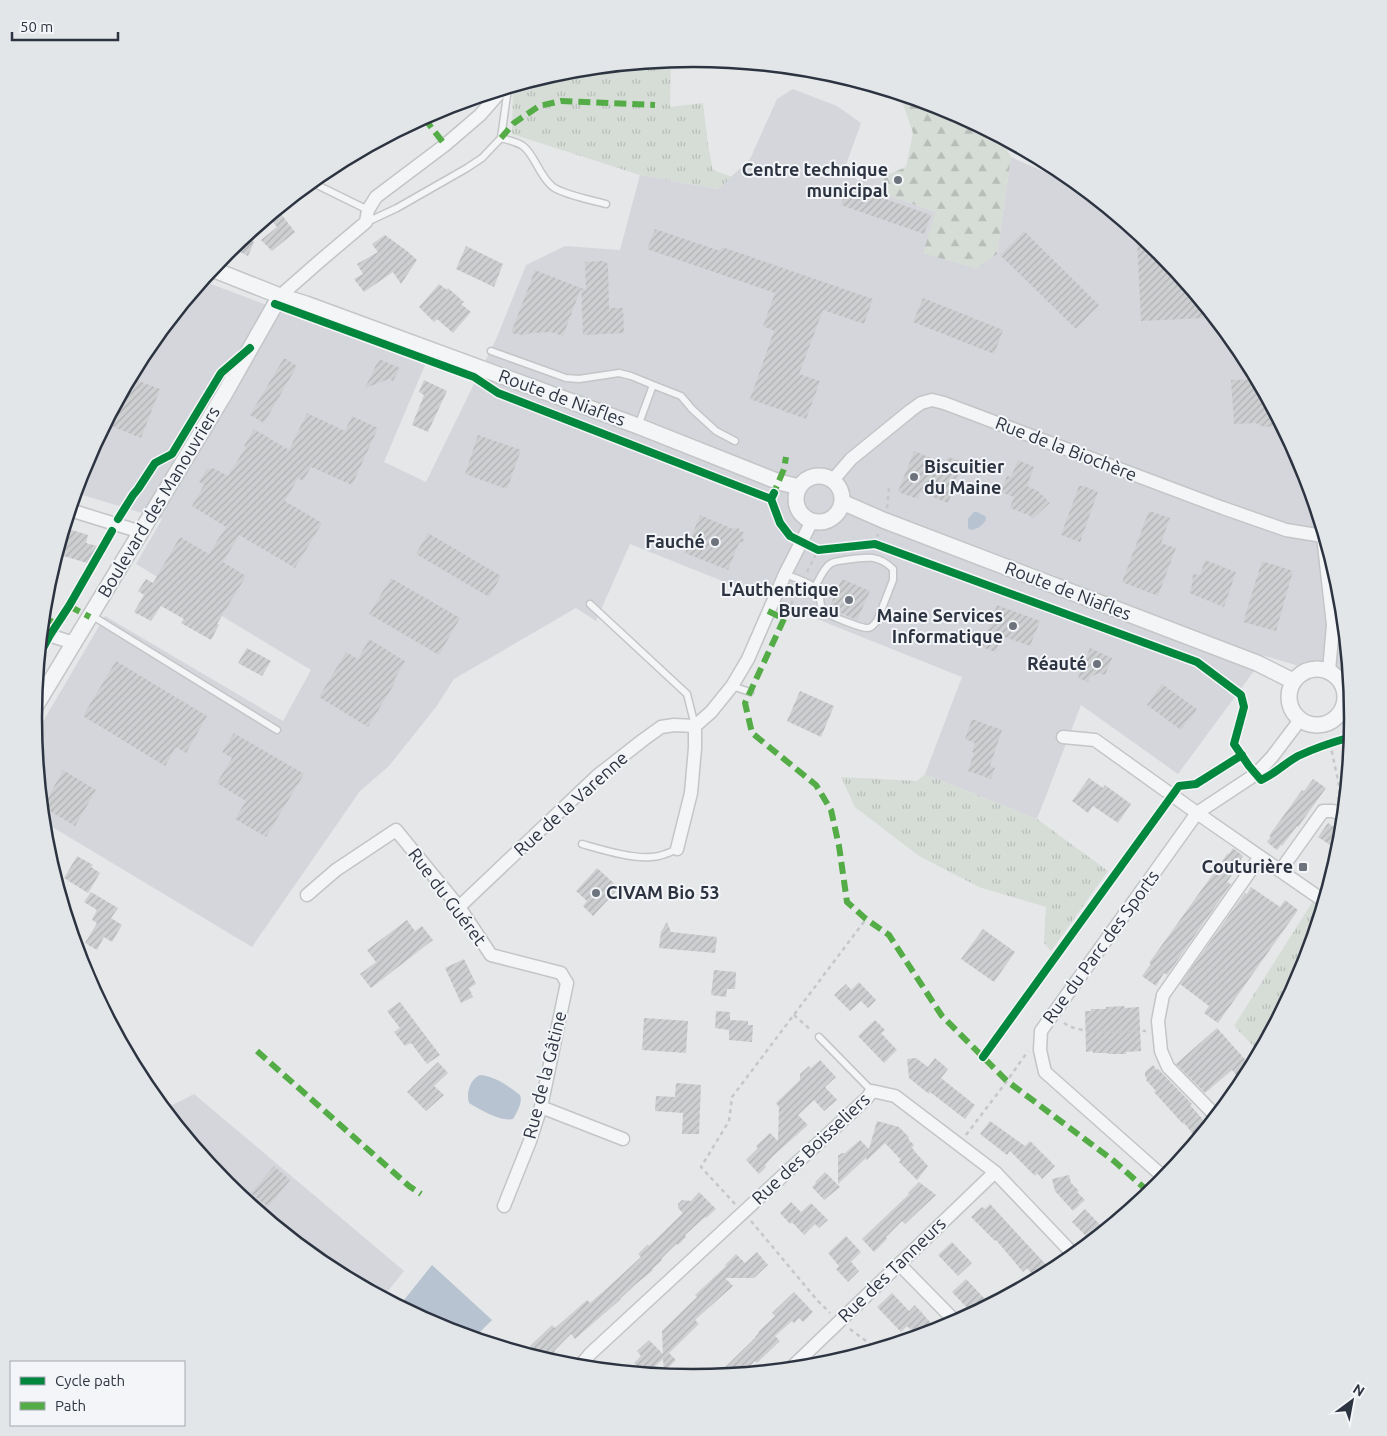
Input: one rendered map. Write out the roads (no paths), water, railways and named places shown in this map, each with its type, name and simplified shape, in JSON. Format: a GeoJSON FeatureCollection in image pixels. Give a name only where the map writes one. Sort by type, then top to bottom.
{"type":"FeatureCollection","features":[{"type":"Feature","properties":{"kind":"street"},"geometry":{"type":"LineString","coordinates":[[280,296],[367,216],[376,197],[446,145],[480,115],[494,99]]}},
{"type":"Feature","properties":{"kind":"street","name":"Route de Niafles"},"geometry":{"type":"LineString","coordinates":[[220,272],[280,296],[638,426],[779,482],[799,487]]}},
{"type":"Feature","properties":{"kind":"street","name":"Boulevard des Manouvriers"},"geometry":{"type":"LineString","coordinates":[[43,694],[225,393],[280,296]]}},
{"type":"Feature","properties":{"kind":"street","name":"Rue de la Biochère"},"geometry":{"type":"LineString","coordinates":[[833,480],[851,459],[910,410],[921,403],[932,400],[1286,530],[1317,532]]}},
{"type":"Feature","properties":{"kind":"street"},"geometry":{"type":"LineString","coordinates":[[818,475],[826,476],[833,480],[841,490],[842,502],[837,514],[825,521],[812,521],[806,518],[798,507],[797,494],[799,487],[804,481],[818,475]]}},
{"type":"Feature","properties":{"kind":"street","name":"Route de Niafles"},"geometry":{"type":"LineString","coordinates":[[842,502],[883,520],[1257,663],[1293,681]]}},
{"type":"Feature","properties":{"kind":"street"},"geometry":{"type":"LineString","coordinates":[[76,512],[141,532]]}},
{"type":"Feature","properties":{"kind":"street"},"geometry":{"type":"LineString","coordinates":[[677,849],[692,792],[695,726],[711,712],[732,686],[748,659],[785,574],[812,521]]}},
{"type":"Feature","properties":{"kind":"street","name":"Rue de la Biochère"},"geometry":{"type":"LineString","coordinates":[[1325,564],[1332,625],[1329,671]]}},
{"type":"Feature","properties":{"kind":"street"},"geometry":{"type":"LineString","coordinates":[[48,635],[74,643]]}},
{"type":"Feature","properties":{"kind":"street"},"geometry":{"type":"LineString","coordinates":[[1343,687],[1336,676],[1329,671],[1313,669],[1305,671],[1293,681],[1288,698],[1294,714],[1309,725],[1328,724],[1336,719],[1344,709]]}},
{"type":"Feature","properties":{"kind":"street","name":"Rue du Parc des Sports"},"geometry":{"type":"LineString","coordinates":[[1159,1173],[1045,1072],[1040,1050],[1041,1031],[1197,813],[1256,774],[1272,757],[1300,720]]}},
{"type":"Feature","properties":{"kind":"street","name":"Rue de la Varenne"},"geometry":{"type":"LineString","coordinates":[[459,907],[597,776],[661,727],[674,725],[695,726]]}},
{"type":"Feature","properties":{"kind":"street"},"geometry":{"type":"LineString","coordinates":[[1063,736],[1095,740],[1319,897]]}},
{"type":"Feature","properties":{"kind":"street"},"geometry":{"type":"LineString","coordinates":[[1280,871],[1323,810],[1337,813]]}},
{"type":"Feature","properties":{"kind":"street","name":"Rue du Guéret"},"geometry":{"type":"LineString","coordinates":[[307,895],[336,870],[396,830],[459,907],[491,955],[561,973]]}},
{"type":"Feature","properties":{"kind":"street"},"geometry":{"type":"LineString","coordinates":[[1212,1112],[1168,1067],[1161,1051],[1158,1021],[1163,995],[1260,857]]}},
{"type":"Feature","properties":{"kind":"street","name":"Rue de la Gâtine"},"geometry":{"type":"LineString","coordinates":[[504,1206],[530,1141],[541,1107],[567,982],[561,973]]}},
{"type":"Feature","properties":{"kind":"street","name":"Rue des Boisseliers"},"geometry":{"type":"LineString","coordinates":[[586,1359],[867,1098],[872,1091],[895,1096],[995,1172],[1069,1249]]}},
{"type":"Feature","properties":{"kind":"street"},"geometry":{"type":"LineString","coordinates":[[541,1107],[623,1139]]}},
{"type":"Feature","properties":{"kind":"street","name":"Rue des Tanneurs"},"geometry":{"type":"LineString","coordinates":[[802,1359],[838,1321],[995,1172]]}},
{"type":"Feature","properties":{"kind":"street"},"geometry":{"type":"LineString","coordinates":[[899,1264],[950,1316]]}},
{"type":"Feature","properties":{"kind":"lane"},"geometry":{"type":"LineString","coordinates":[[319,187],[367,216],[397,208],[482,158],[501,138],[507,95]]}},
{"type":"Feature","properties":{"kind":"lane"},"geometry":{"type":"LineString","coordinates":[[501,138],[521,145],[528,151],[540,173],[552,186],[560,191],[606,204]]}},
{"type":"Feature","properties":{"kind":"lane"},"geometry":{"type":"LineString","coordinates":[[491,351],[566,378],[579,379],[618,373],[631,376],[681,396],[716,432],[735,441]]}},
{"type":"Feature","properties":{"kind":"lane"},"geometry":{"type":"LineString","coordinates":[[638,426],[653,385]]}},
{"type":"Feature","properties":{"kind":"lane"},"geometry":{"type":"LineString","coordinates":[[785,574],[815,587],[820,593],[823,611],[869,628],[877,621],[893,580],[894,569],[878,558],[867,557],[832,562],[827,566],[815,587]]}},
{"type":"Feature","properties":{"kind":"lane"},"geometry":{"type":"LineString","coordinates":[[590,604],[687,694],[695,726]]}},
{"type":"Feature","properties":{"kind":"lane"},"geometry":{"type":"LineString","coordinates":[[91,615],[277,730]]}},
{"type":"Feature","properties":{"kind":"lane"},"geometry":{"type":"LineString","coordinates":[[732,686],[750,692]]}},
{"type":"Feature","properties":{"kind":"lane"},"geometry":{"type":"LineString","coordinates":[[582,844],[635,857],[651,857],[670,853],[677,849]]}},
{"type":"Feature","properties":{"kind":"lane"},"geometry":{"type":"LineString","coordinates":[[819,1037],[872,1091]]}},
{"type":"Feature","properties":{"kind":"water"},"geometry":{"type":"Polygon","coordinates":[[[974,512],[985,516],[986,519],[976,529],[971,530],[968,528],[968,519],[974,512]]]}},
{"type":"Feature","properties":{"kind":"water"},"geometry":{"type":"Polygon","coordinates":[[[480,1075],[496,1079],[520,1095],[520,1104],[513,1119],[496,1117],[469,1103],[470,1087],[480,1075]]]}},
{"type":"Feature","properties":{"kind":"water"},"geometry":{"type":"Polygon","coordinates":[[[432,1265],[492,1320],[480,1332],[403,1301],[432,1265]]]}},
{"type":"Feature","properties":{"kind":"place","name":"Centre technique municipal"},"geometry":{"type":"Point","coordinates":[898,180]}},
{"type":"Feature","properties":{"kind":"place","name":"Biscuitier du Maine"},"geometry":{"type":"Point","coordinates":[914,477]}},
{"type":"Feature","properties":{"kind":"place","name":"Fauché"},"geometry":{"type":"Point","coordinates":[715,542]}},
{"type":"Feature","properties":{"kind":"place","name":"L'Authentique Bureau"},"geometry":{"type":"Point","coordinates":[849,600]}},
{"type":"Feature","properties":{"kind":"place","name":"Maine Services Informatique"},"geometry":{"type":"Point","coordinates":[1013,626]}},
{"type":"Feature","properties":{"kind":"place","name":"Réauté"},"geometry":{"type":"Point","coordinates":[1097,664]}},
{"type":"Feature","properties":{"kind":"place","name":"Couturière"},"geometry":{"type":"Point","coordinates":[1303,867]}},
{"type":"Feature","properties":{"kind":"place","name":"CIVAM Bio 53"},"geometry":{"type":"Point","coordinates":[596,893]}}]}
